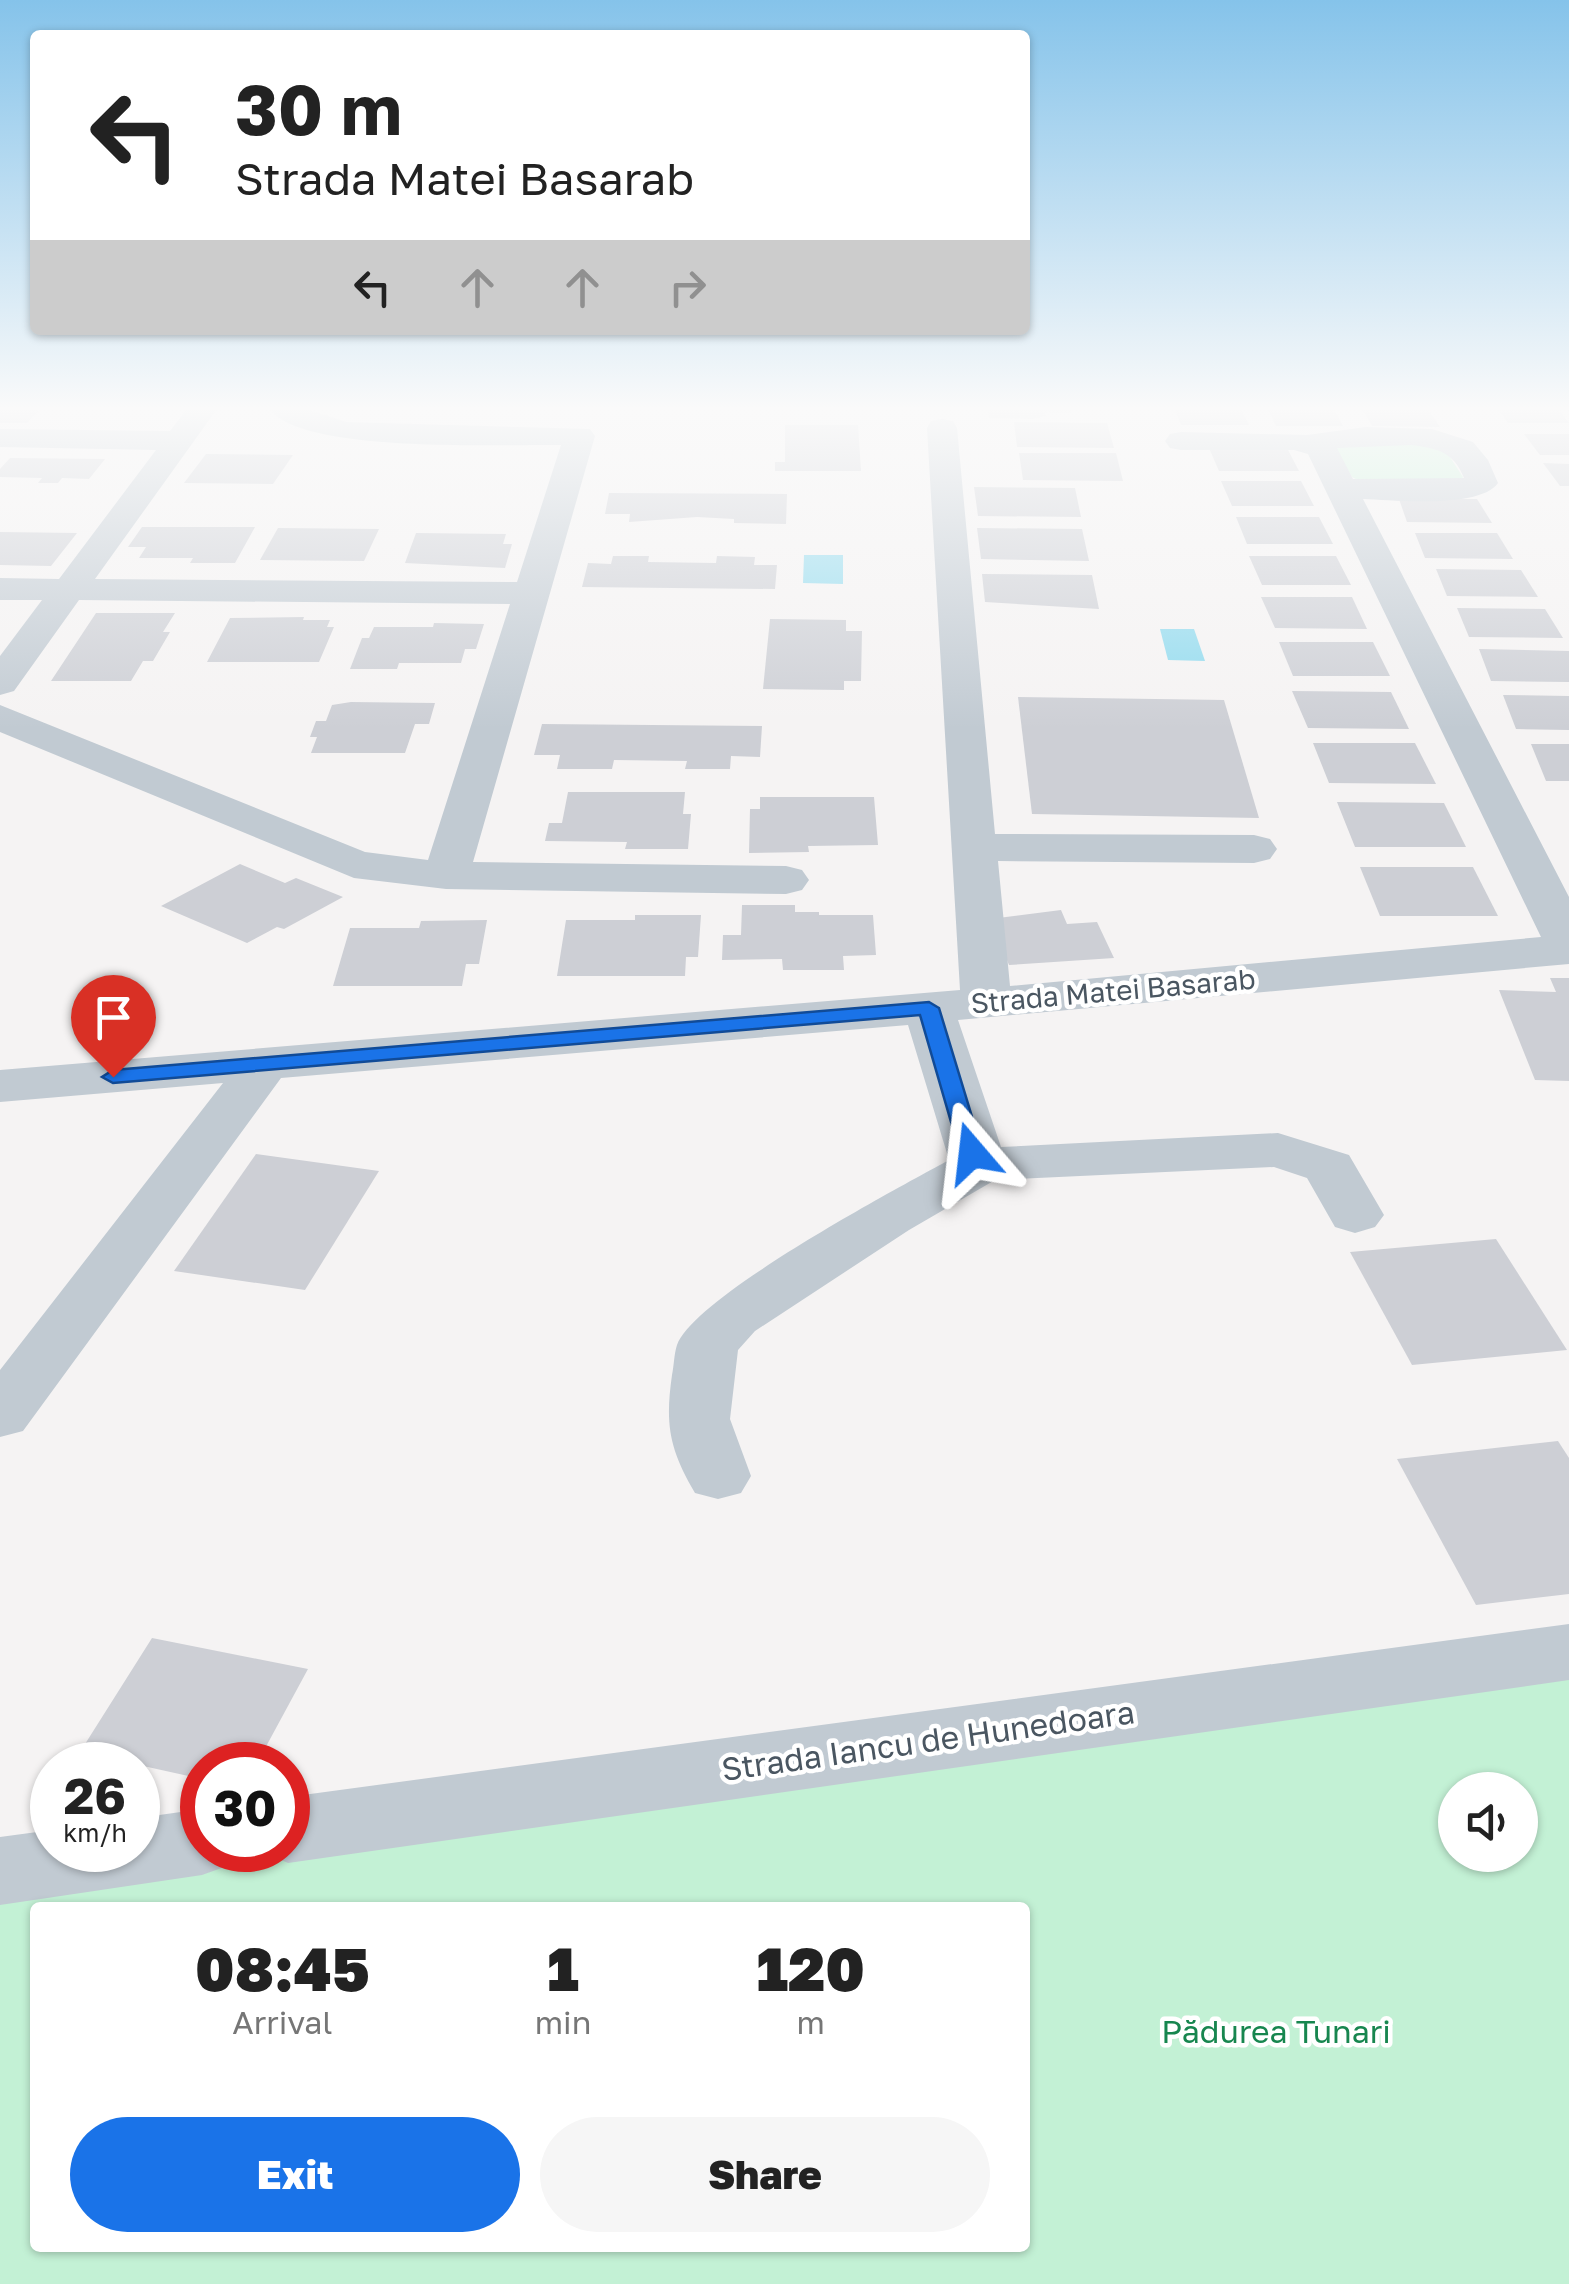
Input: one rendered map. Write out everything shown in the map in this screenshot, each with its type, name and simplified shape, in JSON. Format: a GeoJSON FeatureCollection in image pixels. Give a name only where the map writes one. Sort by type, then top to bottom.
{"type":"FeatureCollection","features":[{"type":"Feature","properties":{"kind":"street"},"geometry":{"type":"LineString","coordinates":[[0,683],[122,516]]}},
{"type":"Feature","properties":{"kind":"street"},"geometry":{"type":"LineString","coordinates":[[446,874],[554,516]]}},
{"type":"Feature","properties":{"kind":"street"},"geometry":{"type":"LineString","coordinates":[[948,516],[986,1003]]}},
{"type":"Feature","properties":{"kind":"street"},"geometry":{"type":"LineString","coordinates":[[1356,516],[1569,947]]}},
{"type":"Feature","properties":{"kind":"street"},"geometry":{"type":"LineString","coordinates":[[0,589],[529,593]]}},
{"type":"Feature","properties":{"kind":"street"},"geometry":{"type":"LineString","coordinates":[[0,717],[354,864],[399,872],[446,874],[786,880]]}},
{"type":"Feature","properties":{"kind":"street"},"geometry":{"type":"LineString","coordinates":[[972,847],[1254,848]]}},
{"type":"Feature","properties":{"kind":"street","name":"Strada Matei Basarab"},"geometry":{"type":"LineString","coordinates":[[0,1086],[986,1003],[1569,947]]}},
{"type":"Feature","properties":{"kind":"street"},"geometry":{"type":"LineString","coordinates":[[929,1008],[972,1153],[986,1162],[1012,1166],[1278,1150],[1328,1167],[1355,1215]]}},
{"type":"Feature","properties":{"kind":"street"},"geometry":{"type":"LineString","coordinates":[[0,1414],[264,1064]]}},
{"type":"Feature","properties":{"kind":"street"},"geometry":{"type":"LineString","coordinates":[[718,1476],[698,1419],[708,1345],[733,1317],[888,1217],[986,1162]]}},
{"type":"Feature","properties":{"kind":"street","name":"Strada Iancu de Hunedoara"},"geometry":{"type":"LineString","coordinates":[[310,1827],[1569,1652]]}},
{"type":"Feature","properties":{"kind":"street"},"geometry":{"type":"LineString","coordinates":[[0,1870],[180,1845]]}},
{"type":"Feature","properties":{"kind":"green space","name":"Pădurea Tunari"},"geometry":{"type":"Polygon","coordinates":[[[1569,1674],[1569,2284],[0,2284],[0,1871],[30,1867],[30,1872],[160,1872],[160,1851],[180,1849],[180,1872],[310,1872],[310,1832],[1569,1674]]]}},
{"type":"Feature","properties":{"kind":"water"},"geometry":{"type":"Polygon","coordinates":[[[804,555],[843,555],[843,584],[803,583],[804,555]]]}},
{"type":"Feature","properties":{"kind":"water"},"geometry":{"type":"Polygon","coordinates":[[[1160,629],[1194,629],[1205,661],[1168,660],[1160,629]]]}},
{"type":"Feature","properties":{"kind":"building"},"geometry":{"type":"Polygon","coordinates":[[[630,516],[786,516],[786,524],[734,523],[734,519],[697,517],[629,522],[630,516]]]}},
{"type":"Feature","properties":{"kind":"building"},"geometry":{"type":"Polygon","coordinates":[[[978,516],[1081,516],[1081,517],[978,516]]]}},
{"type":"Feature","properties":{"kind":"building"},"geometry":{"type":"Polygon","coordinates":[[[1405,516],[1487,516],[1492,523],[1407,522],[1405,516]]]}},
{"type":"Feature","properties":{"kind":"building"},"geometry":{"type":"Polygon","coordinates":[[[1236,517],[1319,517],[1333,544],[1247,544],[1236,517]]]}},
{"type":"Feature","properties":{"kind":"building"},"geometry":{"type":"Polygon","coordinates":[[[142,527],[255,527],[235,563],[190,563],[193,558],[139,558],[146,547],[128,547],[142,527]]]}},
{"type":"Feature","properties":{"kind":"building"},"geometry":{"type":"Polygon","coordinates":[[[278,528],[379,529],[364,561],[260,560],[278,528]]]}},
{"type":"Feature","properties":{"kind":"building"},"geometry":{"type":"Polygon","coordinates":[[[977,528],[1082,529],[1089,561],[981,559],[977,528]]]}},
{"type":"Feature","properties":{"kind":"building"},"geometry":{"type":"Polygon","coordinates":[[[0,532],[77,533],[51,566],[0,565],[0,532]]]}},
{"type":"Feature","properties":{"kind":"building"},"geometry":{"type":"Polygon","coordinates":[[[416,533],[506,534],[503,544],[512,544],[505,568],[405,563],[416,533]]]}},
{"type":"Feature","properties":{"kind":"building"},"geometry":{"type":"Polygon","coordinates":[[[1415,533],[1497,533],[1513,559],[1425,558],[1415,533]]]}},
{"type":"Feature","properties":{"kind":"building"},"geometry":{"type":"Polygon","coordinates":[[[613,556],[649,556],[648,562],[716,563],[717,556],[755,557],[754,565],[777,565],[775,589],[582,587],[588,563],[611,564],[613,556]]]}},
{"type":"Feature","properties":{"kind":"building"},"geometry":{"type":"Polygon","coordinates":[[[1249,556],[1336,556],[1351,585],[1262,585],[1249,556]]]}},
{"type":"Feature","properties":{"kind":"building"},"geometry":{"type":"Polygon","coordinates":[[[1436,569],[1521,570],[1538,597],[1447,596],[1436,569]]]}},
{"type":"Feature","properties":{"kind":"building"},"geometry":{"type":"Polygon","coordinates":[[[982,574],[1092,575],[1099,609],[985,602],[982,574]]]}},
{"type":"Feature","properties":{"kind":"building"},"geometry":{"type":"Polygon","coordinates":[[[1261,597],[1352,597],[1367,629],[1275,628],[1261,597]]]}},
{"type":"Feature","properties":{"kind":"building"},"geometry":{"type":"Polygon","coordinates":[[[1457,608],[1545,609],[1563,638],[1469,637],[1457,608]]]}},
{"type":"Feature","properties":{"kind":"building"},"geometry":{"type":"Polygon","coordinates":[[[96,613],[175,613],[163,632],[170,632],[153,661],[143,661],[131,681],[51,681],[96,613]]]}},
{"type":"Feature","properties":{"kind":"building"},"geometry":{"type":"Polygon","coordinates":[[[304,617],[303,620],[330,620],[327,627],[334,627],[319,662],[207,662],[230,618],[304,617]]]}},
{"type":"Feature","properties":{"kind":"building"},"geometry":{"type":"Polygon","coordinates":[[[770,619],[846,620],[846,631],[862,631],[861,681],[844,681],[844,690],[763,689],[770,619]]]}},
{"type":"Feature","properties":{"kind":"building"},"geometry":{"type":"Polygon","coordinates":[[[434,623],[484,624],[476,649],[465,649],[461,663],[399,663],[397,669],[350,669],[362,638],[369,638],[374,627],[433,627],[434,623]]]}},
{"type":"Feature","properties":{"kind":"building"},"geometry":{"type":"Polygon","coordinates":[[[1279,642],[1373,642],[1390,676],[1293,676],[1279,642]]]}},
{"type":"Feature","properties":{"kind":"building"},"geometry":{"type":"Polygon","coordinates":[[[1479,649],[1569,651],[1569,682],[1491,681],[1479,649]]]}},
{"type":"Feature","properties":{"kind":"building"},"geometry":{"type":"Polygon","coordinates":[[[1292,691],[1391,692],[1409,729],[1308,728],[1292,691]]]}},
{"type":"Feature","properties":{"kind":"building"},"geometry":{"type":"Polygon","coordinates":[[[1503,695],[1569,696],[1569,730],[1516,729],[1503,695]]]}},
{"type":"Feature","properties":{"kind":"building"},"geometry":{"type":"Polygon","coordinates":[[[1018,697],[1224,700],[1259,818],[1032,814],[1018,697]]]}},
{"type":"Feature","properties":{"kind":"building"},"geometry":{"type":"Polygon","coordinates":[[[435,703],[429,724],[415,724],[405,753],[311,753],[317,737],[310,737],[316,721],[326,721],[332,705],[435,703]]]}},
{"type":"Feature","properties":{"kind":"building"},"geometry":{"type":"Polygon","coordinates":[[[542,724],[762,726],[760,757],[731,756],[730,769],[685,769],[687,761],[614,760],[612,769],[557,769],[560,755],[534,755],[542,724]]]}},
{"type":"Feature","properties":{"kind":"building"},"geometry":{"type":"Polygon","coordinates":[[[1313,743],[1415,743],[1436,784],[1329,783],[1313,743]]]}},
{"type":"Feature","properties":{"kind":"building"},"geometry":{"type":"Polygon","coordinates":[[[1531,744],[1569,744],[1569,781],[1546,781],[1531,744]]]}},
{"type":"Feature","properties":{"kind":"building"},"geometry":{"type":"Polygon","coordinates":[[[568,792],[685,792],[683,814],[691,814],[688,849],[625,849],[627,842],[545,841],[549,823],[562,823],[568,792]]]}},
{"type":"Feature","properties":{"kind":"building"},"geometry":{"type":"Polygon","coordinates":[[[760,797],[874,797],[878,845],[808,846],[809,852],[749,853],[750,809],[760,809],[760,797]]]}},
{"type":"Feature","properties":{"kind":"building"},"geometry":{"type":"Polygon","coordinates":[[[1337,802],[1444,803],[1466,847],[1355,847],[1337,802]]]}},
{"type":"Feature","properties":{"kind":"building"},"geometry":{"type":"Polygon","coordinates":[[[240,864],[285,883],[296,878],[343,897],[284,929],[277,927],[247,943],[161,906],[240,864]]]}},
{"type":"Feature","properties":{"kind":"building"},"geometry":{"type":"Polygon","coordinates":[[[1360,867],[1473,867],[1498,916],[1380,916],[1360,867]]]}},
{"type":"Feature","properties":{"kind":"building"},"geometry":{"type":"Polygon","coordinates":[[[742,905],[795,905],[795,912],[819,915],[873,915],[876,955],[843,956],[844,970],[783,970],[782,959],[722,960],[723,935],[741,935],[742,905]]]}},
{"type":"Feature","properties":{"kind":"building"},"geometry":{"type":"Polygon","coordinates":[[[1061,910],[1067,924],[1097,922],[1114,958],[1009,965],[990,919],[1061,910]]]}},
{"type":"Feature","properties":{"kind":"building"},"geometry":{"type":"Polygon","coordinates":[[[635,915],[701,915],[698,957],[686,957],[685,976],[557,976],[566,920],[635,920],[635,915]]]}},
{"type":"Feature","properties":{"kind":"building"},"geometry":{"type":"Polygon","coordinates":[[[487,920],[479,964],[466,964],[462,986],[333,986],[350,928],[419,928],[421,921],[487,920]]]}},
{"type":"Feature","properties":{"kind":"building"},"geometry":{"type":"Polygon","coordinates":[[[1550,978],[1569,978],[1569,1081],[1535,1080],[1499,990],[1556,992],[1550,978]]]}},
{"type":"Feature","properties":{"kind":"building"},"geometry":{"type":"Polygon","coordinates":[[[256,1154],[379,1171],[305,1290],[174,1271],[256,1154]]]}},
{"type":"Feature","properties":{"kind":"building"},"geometry":{"type":"Polygon","coordinates":[[[1496,1239],[1567,1350],[1412,1365],[1350,1252],[1496,1239]]]}},
{"type":"Feature","properties":{"kind":"building"},"geometry":{"type":"Polygon","coordinates":[[[1558,1441],[1569,1458],[1569,1594],[1476,1605],[1397,1459],[1558,1441]]]}},
{"type":"Feature","properties":{"kind":"building"},"geometry":{"type":"Polygon","coordinates":[[[152,1638],[308,1669],[268,1742],[180,1742],[180,1774],[160,1770],[160,1742],[86,1742],[152,1638]]]}},
{"type":"Feature","properties":{"kind":"route"},"geometry":{"type":"LineString","coordinates":[[113,1077],[929,1008],[972,1153]]}}]}
